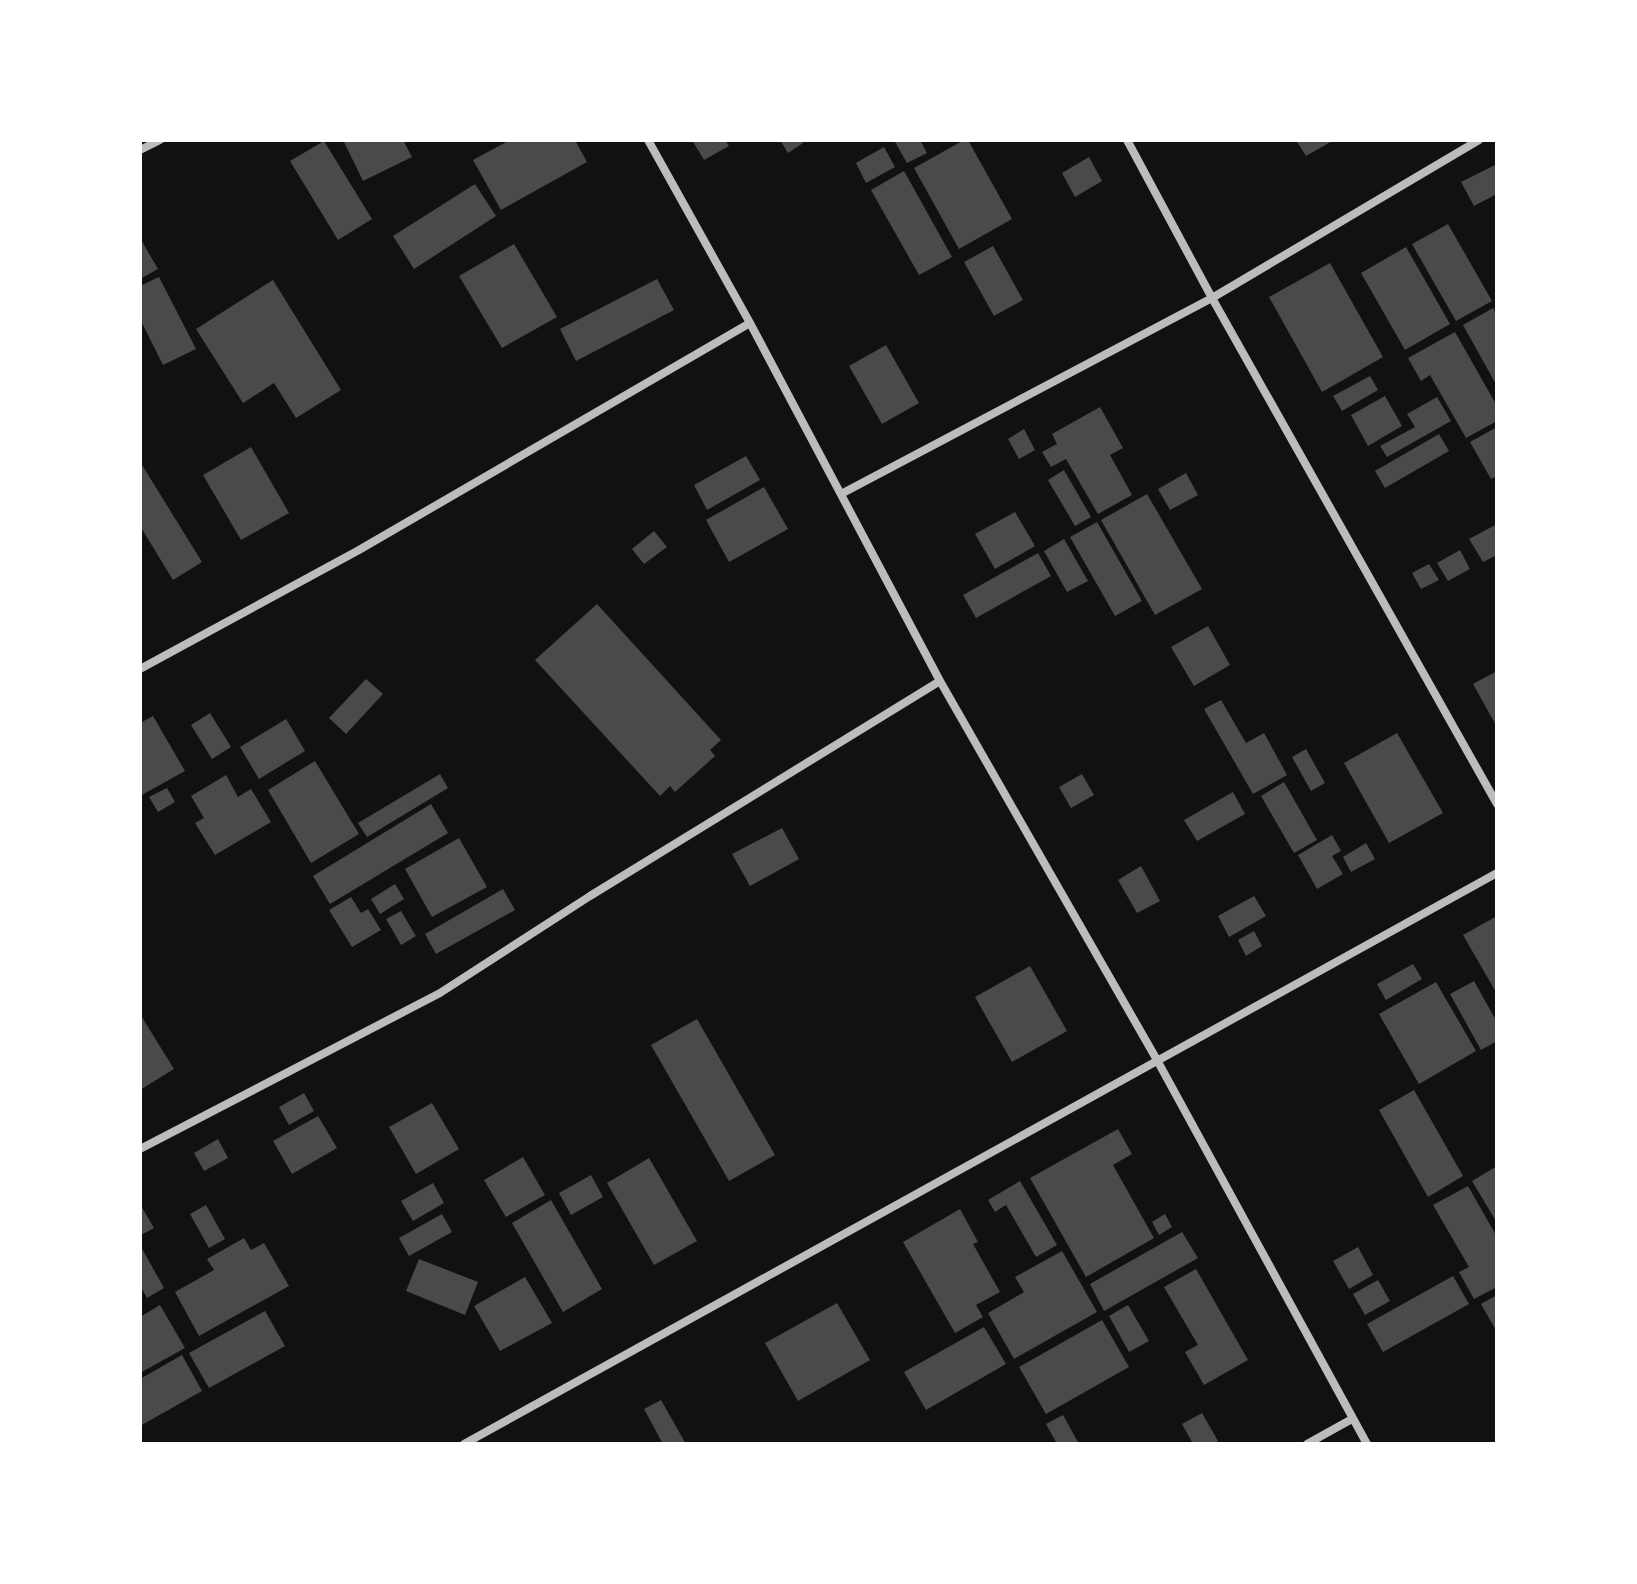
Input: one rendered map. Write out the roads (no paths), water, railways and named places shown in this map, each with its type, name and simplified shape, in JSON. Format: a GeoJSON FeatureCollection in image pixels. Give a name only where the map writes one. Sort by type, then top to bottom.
{"type":"FeatureCollection","features":[{"type":"Feature","properties":{"kind":"street"},"geometry":{"type":"LineString","coordinates":[[140,150],[160,140]]}},
{"type":"Feature","properties":{"kind":"street"},"geometry":{"type":"LineString","coordinates":[[648,140],[750,323],[940,681],[1157,1060],[1367,1444]]}},
{"type":"Feature","properties":{"kind":"street"},"geometry":{"type":"LineString","coordinates":[[1127,140],[1212,298],[1497,804]]}},
{"type":"Feature","properties":{"kind":"street"},"geometry":{"type":"LineString","coordinates":[[841,494],[1212,298],[1479,140]]}},
{"type":"Feature","properties":{"kind":"street"},"geometry":{"type":"LineString","coordinates":[[140,669],[359,550],[750,323]]}},
{"type":"Feature","properties":{"kind":"street"},"geometry":{"type":"LineString","coordinates":[[140,1149],[440,993],[590,896],[940,681]]}},
{"type":"Feature","properties":{"kind":"street"},"geometry":{"type":"LineString","coordinates":[[464,1444],[1497,873]]}},
{"type":"Feature","properties":{"kind":"street"},"geometry":{"type":"LineString","coordinates":[[1307,1444],[1352,1419]]}}]}
